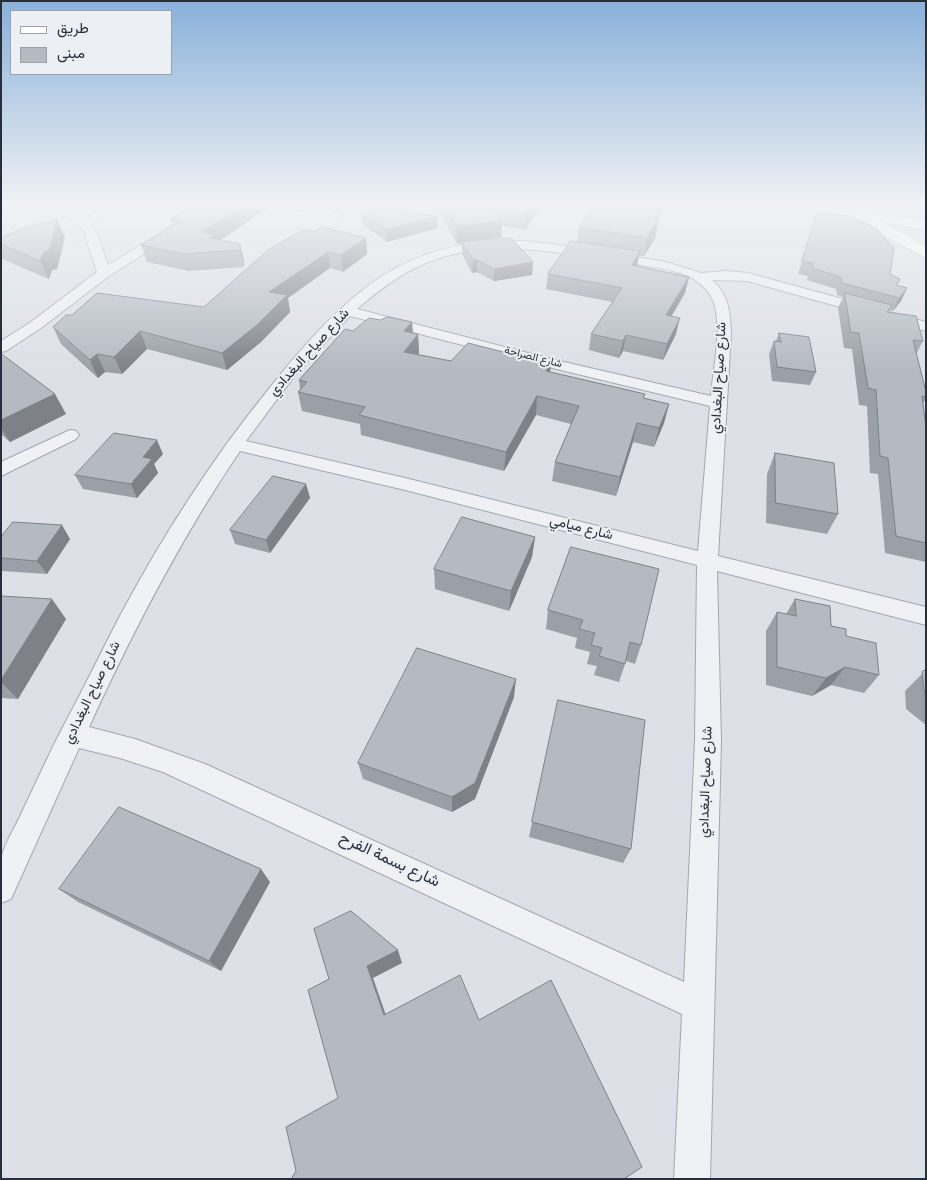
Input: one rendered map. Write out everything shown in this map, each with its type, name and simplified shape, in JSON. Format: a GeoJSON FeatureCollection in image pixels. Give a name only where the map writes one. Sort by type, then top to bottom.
{"type":"FeatureCollection","features":[{"type":"Feature","properties":{"kind":"street"},"geometry":{"type":"LineString","coordinates":[[101,260],[104,273]]}},
{"type":"Feature","properties":{"kind":"street"},"geometry":{"type":"LineString","coordinates":[[1,348],[36,325],[104,273],[125,260]]}},
{"type":"Feature","properties":{"kind":"street","name":"شارع صياح البغدادي"},"geometry":{"type":"LineString","coordinates":[[1,889],[72,735],[130,618],[193,505],[235,444],[281,383],[309,350],[346,311],[384,281],[420,260]]}},
{"type":"Feature","properties":{"kind":"street","name":"شارع صياح البغدادي"},"geometry":{"type":"LineString","coordinates":[[630,260],[657,265],[700,277],[714,288],[720,298],[723,310],[724,333],[720,403],[707,561],[708,741],[692,1179]]}},
{"type":"Feature","properties":{"kind":"street"},"geometry":{"type":"LineString","coordinates":[[700,277],[726,275],[748,277],[926,327]]}},
{"type":"Feature","properties":{"kind":"street","name":"شارع الصراحة"},"geometry":{"type":"LineString","coordinates":[[346,311],[578,370],[720,403]]}},
{"type":"Feature","properties":{"kind":"street"},"geometry":{"type":"LineString","coordinates":[[1,470],[70,435]]}},
{"type":"Feature","properties":{"kind":"street","name":"شارع ميامي"},"geometry":{"type":"LineString","coordinates":[[235,444],[314,461],[926,616]]}},
{"type":"Feature","properties":{"kind":"street","name":"شارع بسمة الفرح"},"geometry":{"type":"LineString","coordinates":[[72,735],[112,743],[149,754],[196,773],[698,1005]]}},
{"type":"Feature","properties":{"kind":"building"},"geometry":{"type":"Polygon","coordinates":[[[257,260],[316,260],[269,292],[287,295],[257,325],[222,353],[140,331],[114,357],[97,354],[90,360],[53,327],[66,315],[72,315],[97,293],[204,307],[257,260]]]}},
{"type":"Feature","properties":{"kind":"building"},"geometry":{"type":"Polygon","coordinates":[[[477,260],[531,260],[533,262],[494,269],[477,260]]]}},
{"type":"Feature","properties":{"kind":"building"},"geometry":{"type":"Polygon","coordinates":[[[558,260],[635,260],[632,265],[689,277],[666,315],[680,318],[667,344],[626,335],[623,341],[591,334],[622,288],[548,274],[558,260]]]}},
{"type":"Feature","properties":{"kind":"building"},"geometry":{"type":"Polygon","coordinates":[[[892,260],[890,274],[900,279],[896,285],[907,288],[899,298],[842,283],[841,277],[812,268],[813,263],[802,261],[892,260]]]}},
{"type":"Feature","properties":{"kind":"building"},"geometry":{"type":"Polygon","coordinates":[[[845,293],[892,305],[887,312],[916,316],[923,341],[913,340],[926,392],[926,397],[922,396],[926,428],[926,543],[896,536],[888,458],[880,456],[876,390],[868,388],[859,333],[851,332],[845,293]]]}},
{"type":"Feature","properties":{"kind":"building"},"geometry":{"type":"Polygon","coordinates":[[[388,317],[412,322],[404,331],[418,334],[404,352],[451,361],[468,343],[551,364],[546,371],[645,394],[643,398],[669,404],[659,428],[637,423],[620,477],[555,462],[579,406],[537,396],[506,452],[359,415],[365,407],[298,392],[307,382],[299,380],[345,329],[353,331],[369,318],[380,320],[388,317]]]}},
{"type":"Feature","properties":{"kind":"building"},"geometry":{"type":"Polygon","coordinates":[[[779,333],[809,337],[816,372],[777,367],[774,341],[781,342],[779,333]]]}},
{"type":"Feature","properties":{"kind":"building"},"geometry":{"type":"Polygon","coordinates":[[[3,355],[55,394],[1,420],[1,356],[3,355]]]}},
{"type":"Feature","properties":{"kind":"building"},"geometry":{"type":"Polygon","coordinates":[[[114,433],[157,440],[143,457],[152,459],[131,484],[75,475],[114,433]]]}},
{"type":"Feature","properties":{"kind":"building"},"geometry":{"type":"Polygon","coordinates":[[[775,453],[834,463],[838,514],[776,503],[775,453]]]}},
{"type":"Feature","properties":{"kind":"building"},"geometry":{"type":"Polygon","coordinates":[[[273,476],[306,484],[266,540],[230,530],[273,476]]]}},
{"type":"Feature","properties":{"kind":"building"},"geometry":{"type":"Polygon","coordinates":[[[462,517],[535,537],[511,591],[434,569],[462,517]]]}},
{"type":"Feature","properties":{"kind":"building"},"geometry":{"type":"Polygon","coordinates":[[[13,522],[62,525],[37,561],[1,558],[1,537],[13,522]]]}},
{"type":"Feature","properties":{"kind":"building"},"geometry":{"type":"Polygon","coordinates":[[[571,547],[659,569],[641,645],[630,642],[625,664],[599,656],[602,648],[591,645],[595,633],[579,629],[583,620],[548,610],[571,547]]]}},
{"type":"Feature","properties":{"kind":"building"},"geometry":{"type":"Polygon","coordinates":[[[1,596],[52,599],[1,680],[1,596]]]}},
{"type":"Feature","properties":{"kind":"building"},"geometry":{"type":"Polygon","coordinates":[[[795,599],[830,606],[831,626],[846,629],[846,636],[876,643],[879,675],[845,667],[826,678],[777,667],[777,612],[796,616],[795,599]]]}},
{"type":"Feature","properties":{"kind":"building"},"geometry":{"type":"Polygon","coordinates":[[[417,648],[516,679],[475,783],[452,797],[358,763],[417,648]]]}},
{"type":"Feature","properties":{"kind":"building"},"geometry":{"type":"Polygon","coordinates":[[[926,670],[926,693],[924,691],[922,672],[926,670]]]}},
{"type":"Feature","properties":{"kind":"building"},"geometry":{"type":"Polygon","coordinates":[[[558,700],[645,720],[631,849],[532,822],[558,700]]]}},
{"type":"Feature","properties":{"kind":"building"},"geometry":{"type":"Polygon","coordinates":[[[119,807],[261,869],[209,961],[59,889],[119,807]]]}},
{"type":"Feature","properties":{"kind":"building"},"geometry":{"type":"Polygon","coordinates":[[[351,911],[398,950],[367,966],[384,1015],[460,975],[479,1020],[551,980],[642,1167],[624,1179],[291,1179],[296,1171],[286,1127],[338,1098],[308,990],[329,979],[314,929],[351,911]]]}}]}
